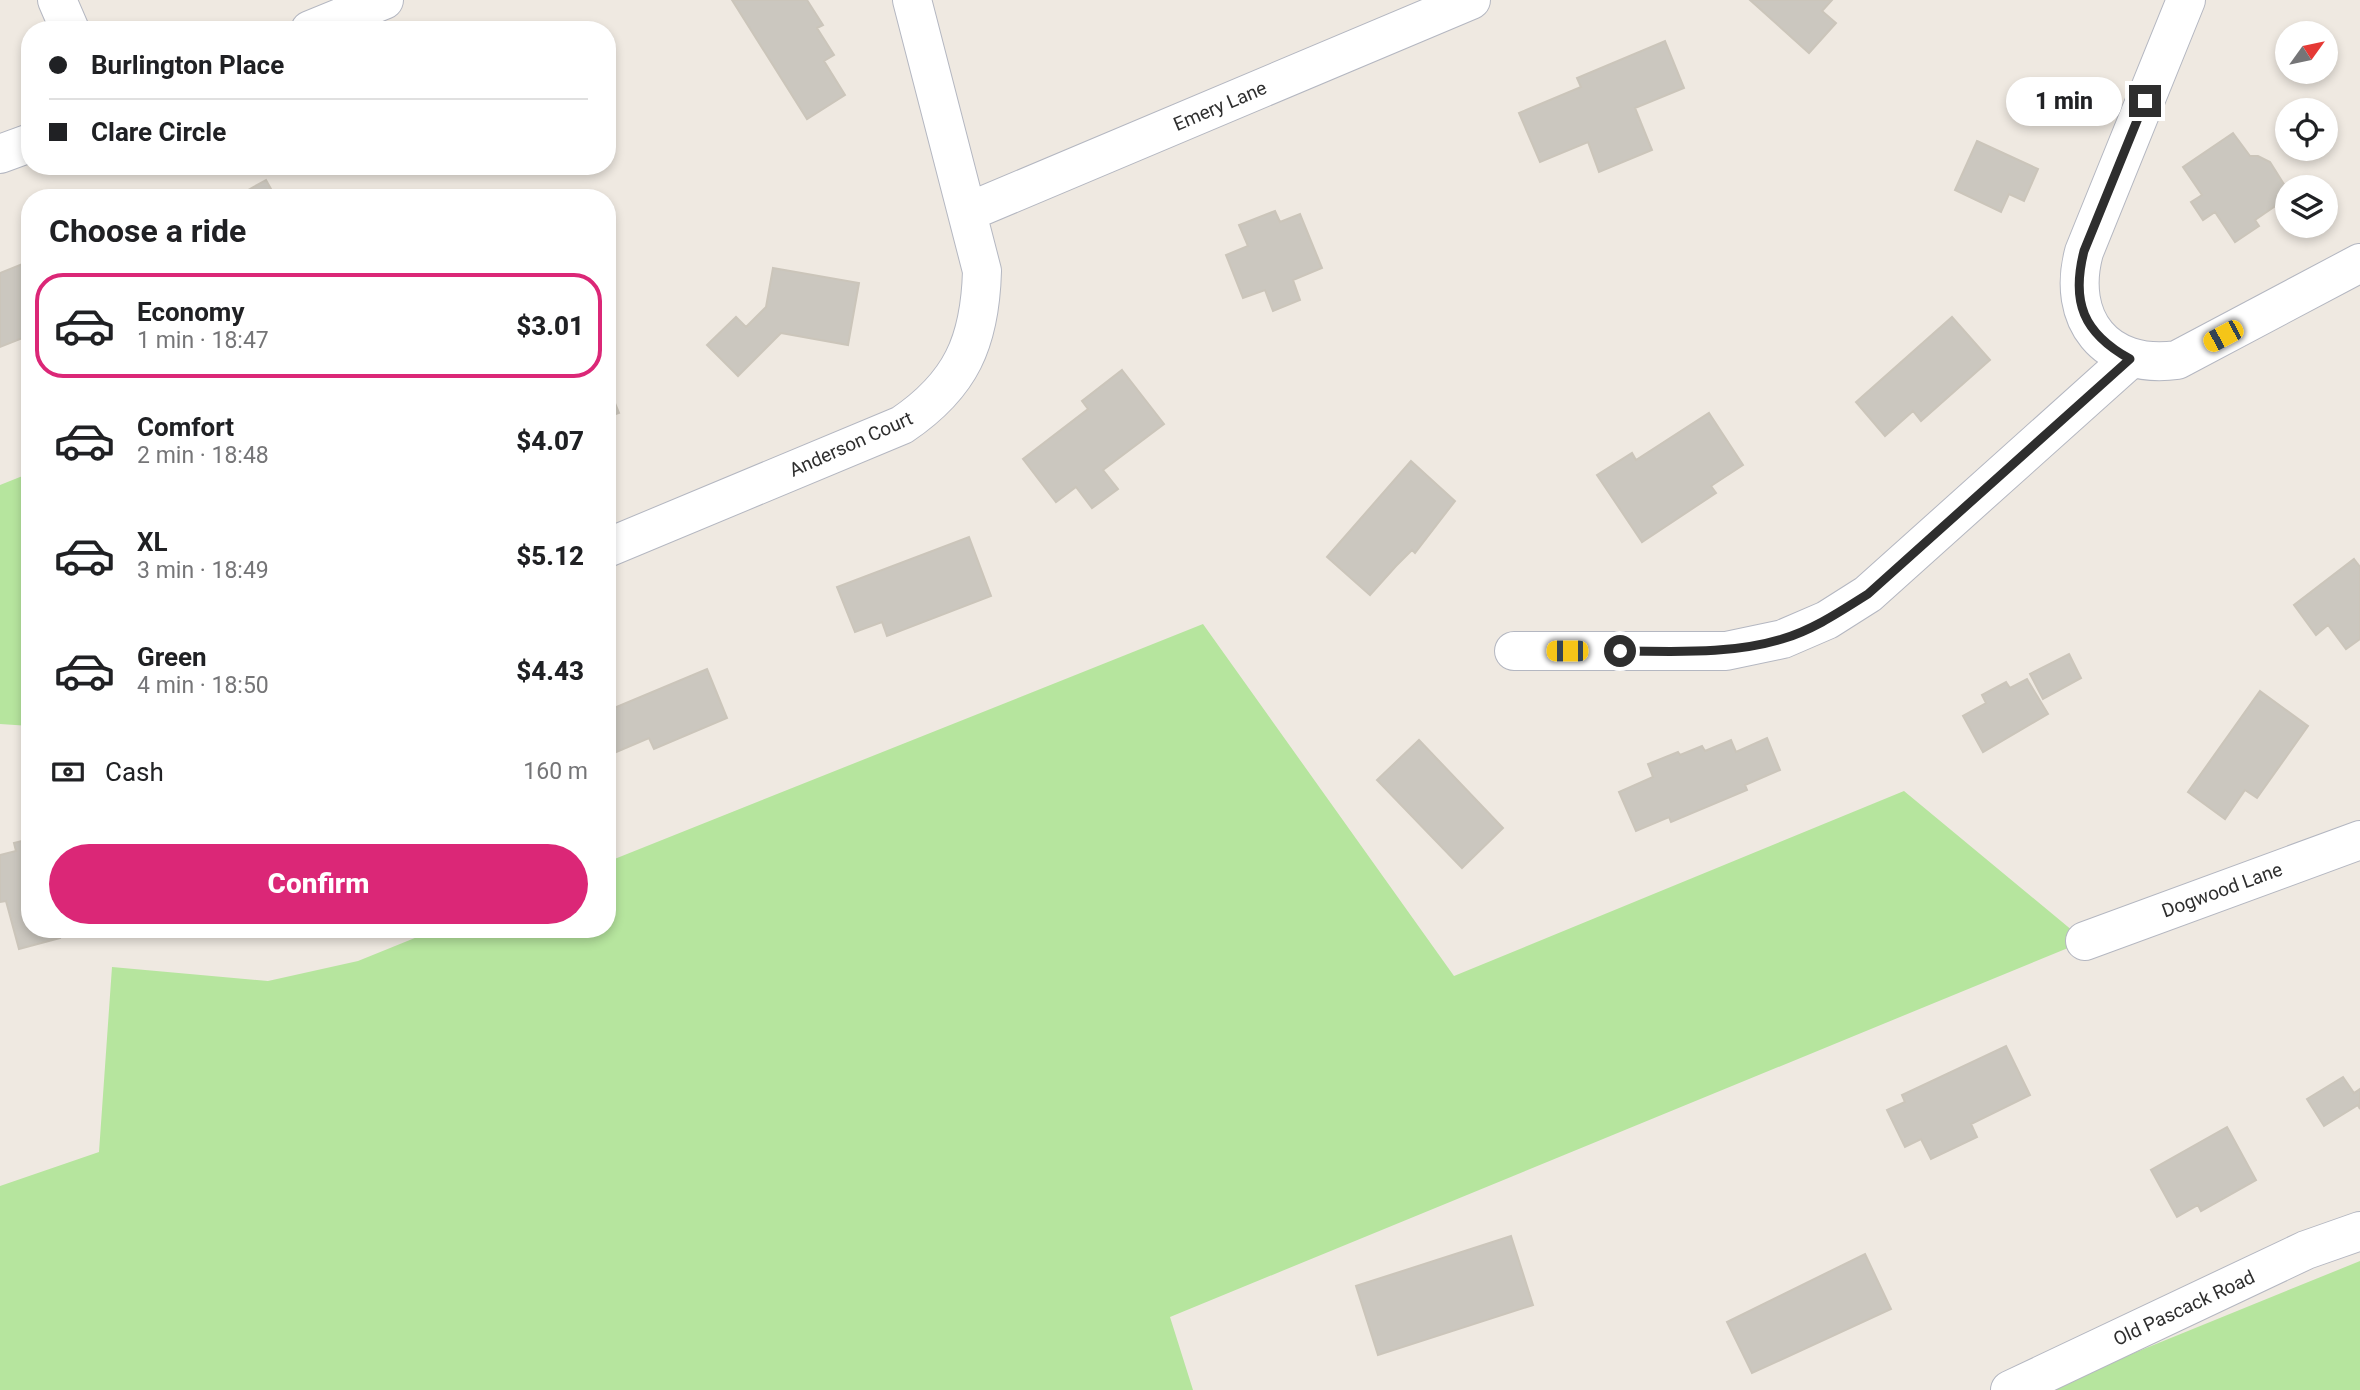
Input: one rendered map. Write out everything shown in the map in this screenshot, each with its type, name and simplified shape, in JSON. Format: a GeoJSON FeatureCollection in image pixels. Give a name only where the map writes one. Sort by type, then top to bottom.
{"type":"FeatureCollection","features":[{"type":"Feature","properties":{"kind":"street"},"geometry":{"type":"LineString","coordinates":[[57,0],[66,21]]}},
{"type":"Feature","properties":{"kind":"street"},"geometry":{"type":"LineString","coordinates":[[332,21],[384,0]]}},
{"type":"Feature","properties":{"kind":"street","name":"Anderson Court"},"geometry":{"type":"LineString","coordinates":[[616,544],[902,425],[926,409],[952,380],[970,349],[981,313],[982,271],[912,0]]}},
{"type":"Feature","properties":{"kind":"street","name":"Emery Lane"},"geometry":{"type":"LineString","coordinates":[[968,212],[1471,0]]}},
{"type":"Feature","properties":{"kind":"street"},"geometry":{"type":"LineString","coordinates":[[2186,0],[2084,251],[2077,276],[2080,306],[2091,329],[2108,347],[2130,359],[2157,363],[2177,360],[2360,263]]}},
{"type":"Feature","properties":{"kind":"street"},"geometry":{"type":"LineString","coordinates":[[0,154],[21,146]]}},
{"type":"Feature","properties":{"kind":"street"},"geometry":{"type":"LineString","coordinates":[[1514,651],[1726,651],[1783,639],[1827,620],[1868,594],[2130,359]]}},
{"type":"Feature","properties":{"kind":"street","name":"Dogwood Lane"},"geometry":{"type":"LineString","coordinates":[[2085,941],[2360,840]]}},
{"type":"Feature","properties":{"kind":"street","name":"Old Pascack Road"},"geometry":{"type":"LineString","coordinates":[[2010,1390],[2306,1250],[2360,1231]]}},
{"type":"Feature","properties":{"kind":"green space"},"geometry":{"type":"Polygon","coordinates":[[[21,477],[21,725],[0,724],[0,485],[21,477]]]}},
{"type":"Feature","properties":{"kind":"green space"},"geometry":{"type":"Polygon","coordinates":[[[1203,624],[1454,976],[1904,791],[2085,941],[1170,1317],[1193,1390],[0,1390],[0,1186],[99,1152],[112,967],[268,981],[358,961],[415,938],[616,938],[616,858],[1203,624]]]}},
{"type":"Feature","properties":{"kind":"green space"},"geometry":{"type":"Polygon","coordinates":[[[2360,1261],[2360,1390],[2043,1390],[2360,1261]]]}},
{"type":"Feature","properties":{"kind":"building"},"geometry":{"type":"Polygon","coordinates":[[[732,0],[807,0],[823,25],[817,28],[834,55],[824,61],[845,95],[807,119],[732,0]]]}},
{"type":"Feature","properties":{"kind":"building"},"geometry":{"type":"Polygon","coordinates":[[[1750,0],[1832,0],[1822,11],[1836,23],[1809,53],[1750,0]]]}},
{"type":"Feature","properties":{"kind":"building"},"geometry":{"type":"Polygon","coordinates":[[[1665,41],[1684,88],[1635,108],[1652,150],[1599,172],[1588,142],[1540,162],[1519,113],[1581,87],[1577,78],[1665,41]]]}},
{"type":"Feature","properties":{"kind":"building"},"geometry":{"type":"Polygon","coordinates":[[[2233,133],[2250,156],[2258,156],[2270,162],[2278,175],[2275,175],[2275,206],[2255,220],[2259,226],[2235,242],[2215,212],[2203,220],[2191,202],[2202,195],[2183,167],[2233,133]]]}},
{"type":"Feature","properties":{"kind":"building"},"geometry":{"type":"Polygon","coordinates":[[[1977,141],[2038,169],[2024,201],[2009,194],[2001,212],[1955,190],[1977,141]]]}},
{"type":"Feature","properties":{"kind":"building"},"geometry":{"type":"Polygon","coordinates":[[[266,180],[271,189],[250,189],[266,180]]]}},
{"type":"Feature","properties":{"kind":"building"},"geometry":{"type":"Polygon","coordinates":[[[1275,211],[1280,222],[1300,214],[1322,268],[1293,280],[1300,300],[1273,311],[1265,290],[1243,298],[1226,255],[1248,246],[1239,225],[1275,211]]]}},
{"type":"Feature","properties":{"kind":"building"},"geometry":{"type":"Polygon","coordinates":[[[21,265],[21,339],[0,347],[0,273],[21,265]]]}},
{"type":"Feature","properties":{"kind":"building"},"geometry":{"type":"Polygon","coordinates":[[[773,268],[859,283],[848,345],[781,333],[738,376],[707,345],[736,317],[746,327],[766,307],[773,268]]]}},
{"type":"Feature","properties":{"kind":"building"},"geometry":{"type":"Polygon","coordinates":[[[1952,317],[1990,360],[1921,421],[1913,411],[1885,436],[1856,402],[1952,317]]]}},
{"type":"Feature","properties":{"kind":"building"},"geometry":{"type":"Polygon","coordinates":[[[1122,370],[1164,424],[1103,470],[1118,489],[1092,508],[1076,487],[1056,502],[1023,459],[1088,409],[1082,401],[1122,370]]]}},
{"type":"Feature","properties":{"kind":"building"},"geometry":{"type":"Polygon","coordinates":[[[1709,413],[1743,465],[1711,486],[1716,493],[1642,542],[1597,475],[1632,453],[1636,460],[1709,413]]]}},
{"type":"Feature","properties":{"kind":"building"},"geometry":{"type":"Polygon","coordinates":[[[1411,461],[1455,501],[1415,553],[1412,550],[1370,595],[1327,557],[1411,461]]]}},
{"type":"Feature","properties":{"kind":"building"},"geometry":{"type":"Polygon","coordinates":[[[969,537],[991,596],[887,636],[882,622],[855,632],[837,587],[969,537]]]}},
{"type":"Feature","properties":{"kind":"building"},"geometry":{"type":"Polygon","coordinates":[[[2354,559],[2360,567],[2360,639],[2346,649],[2328,625],[2316,635],[2294,605],[2354,559]]]}},
{"type":"Feature","properties":{"kind":"building"},"geometry":{"type":"Polygon","coordinates":[[[2069,654],[2081,678],[2043,699],[2030,674],[2069,654]]]}},
{"type":"Feature","properties":{"kind":"building"},"geometry":{"type":"Polygon","coordinates":[[[707,669],[727,718],[654,749],[649,738],[616,752],[616,707],[707,669]]]}},
{"type":"Feature","properties":{"kind":"building"},"geometry":{"type":"Polygon","coordinates":[[[2027,679],[2048,714],[1983,752],[1963,716],[1986,703],[1982,695],[2006,682],[2010,688],[2027,679]]]}},
{"type":"Feature","properties":{"kind":"building"},"geometry":{"type":"Polygon","coordinates":[[[2260,691],[2308,726],[2257,798],[2245,790],[2225,819],[2188,792],[2260,691]]]}},
{"type":"Feature","properties":{"kind":"building"},"geometry":{"type":"Polygon","coordinates":[[[1767,738],[1780,770],[1745,785],[1747,790],[1671,822],[1669,817],[1636,831],[1619,792],[1653,777],[1648,764],[1702,746],[1705,751],[1731,740],[1736,752],[1767,738]]]}},
{"type":"Feature","properties":{"kind":"building"},"geometry":{"type":"Polygon","coordinates":[[[1419,740],[1503,828],[1462,868],[1377,780],[1419,740]]]}},
{"type":"Feature","properties":{"kind":"building"},"geometry":{"type":"Polygon","coordinates":[[[21,841],[21,938],[60,938],[19,949],[6,901],[0,902],[0,855],[16,851],[14,843],[21,841]]]}},
{"type":"Feature","properties":{"kind":"building"},"geometry":{"type":"Polygon","coordinates":[[[2006,1046],[2030,1095],[1971,1124],[1977,1137],[1931,1159],[1921,1139],[1905,1147],[1887,1110],[1905,1102],[1902,1095],[2006,1046]]]}},
{"type":"Feature","properties":{"kind":"building"},"geometry":{"type":"Polygon","coordinates":[[[2343,1077],[2354,1093],[2360,1089],[2360,1109],[2358,1105],[2324,1126],[2307,1099],[2343,1077]]]}},
{"type":"Feature","properties":{"kind":"building"},"geometry":{"type":"Polygon","coordinates":[[[2227,1127],[2256,1180],[2201,1211],[2198,1205],[2177,1217],[2151,1170],[2227,1127]]]}},
{"type":"Feature","properties":{"kind":"building"},"geometry":{"type":"Polygon","coordinates":[[[1511,1236],[1533,1305],[1378,1355],[1356,1286],[1511,1236]]]}},
{"type":"Feature","properties":{"kind":"building"},"geometry":{"type":"Polygon","coordinates":[[[1865,1254],[1891,1309],[1752,1373],[1727,1322],[1865,1254]]]}},
{"type":"Feature","properties":{"kind":"route"},"geometry":{"type":"LineString","coordinates":[[1620,651],[1726,651],[1783,639],[1827,620],[1868,594],[2130,359],[2108,347],[2091,329],[2080,306],[2077,276],[2084,251],[2145,101]]}}]}
